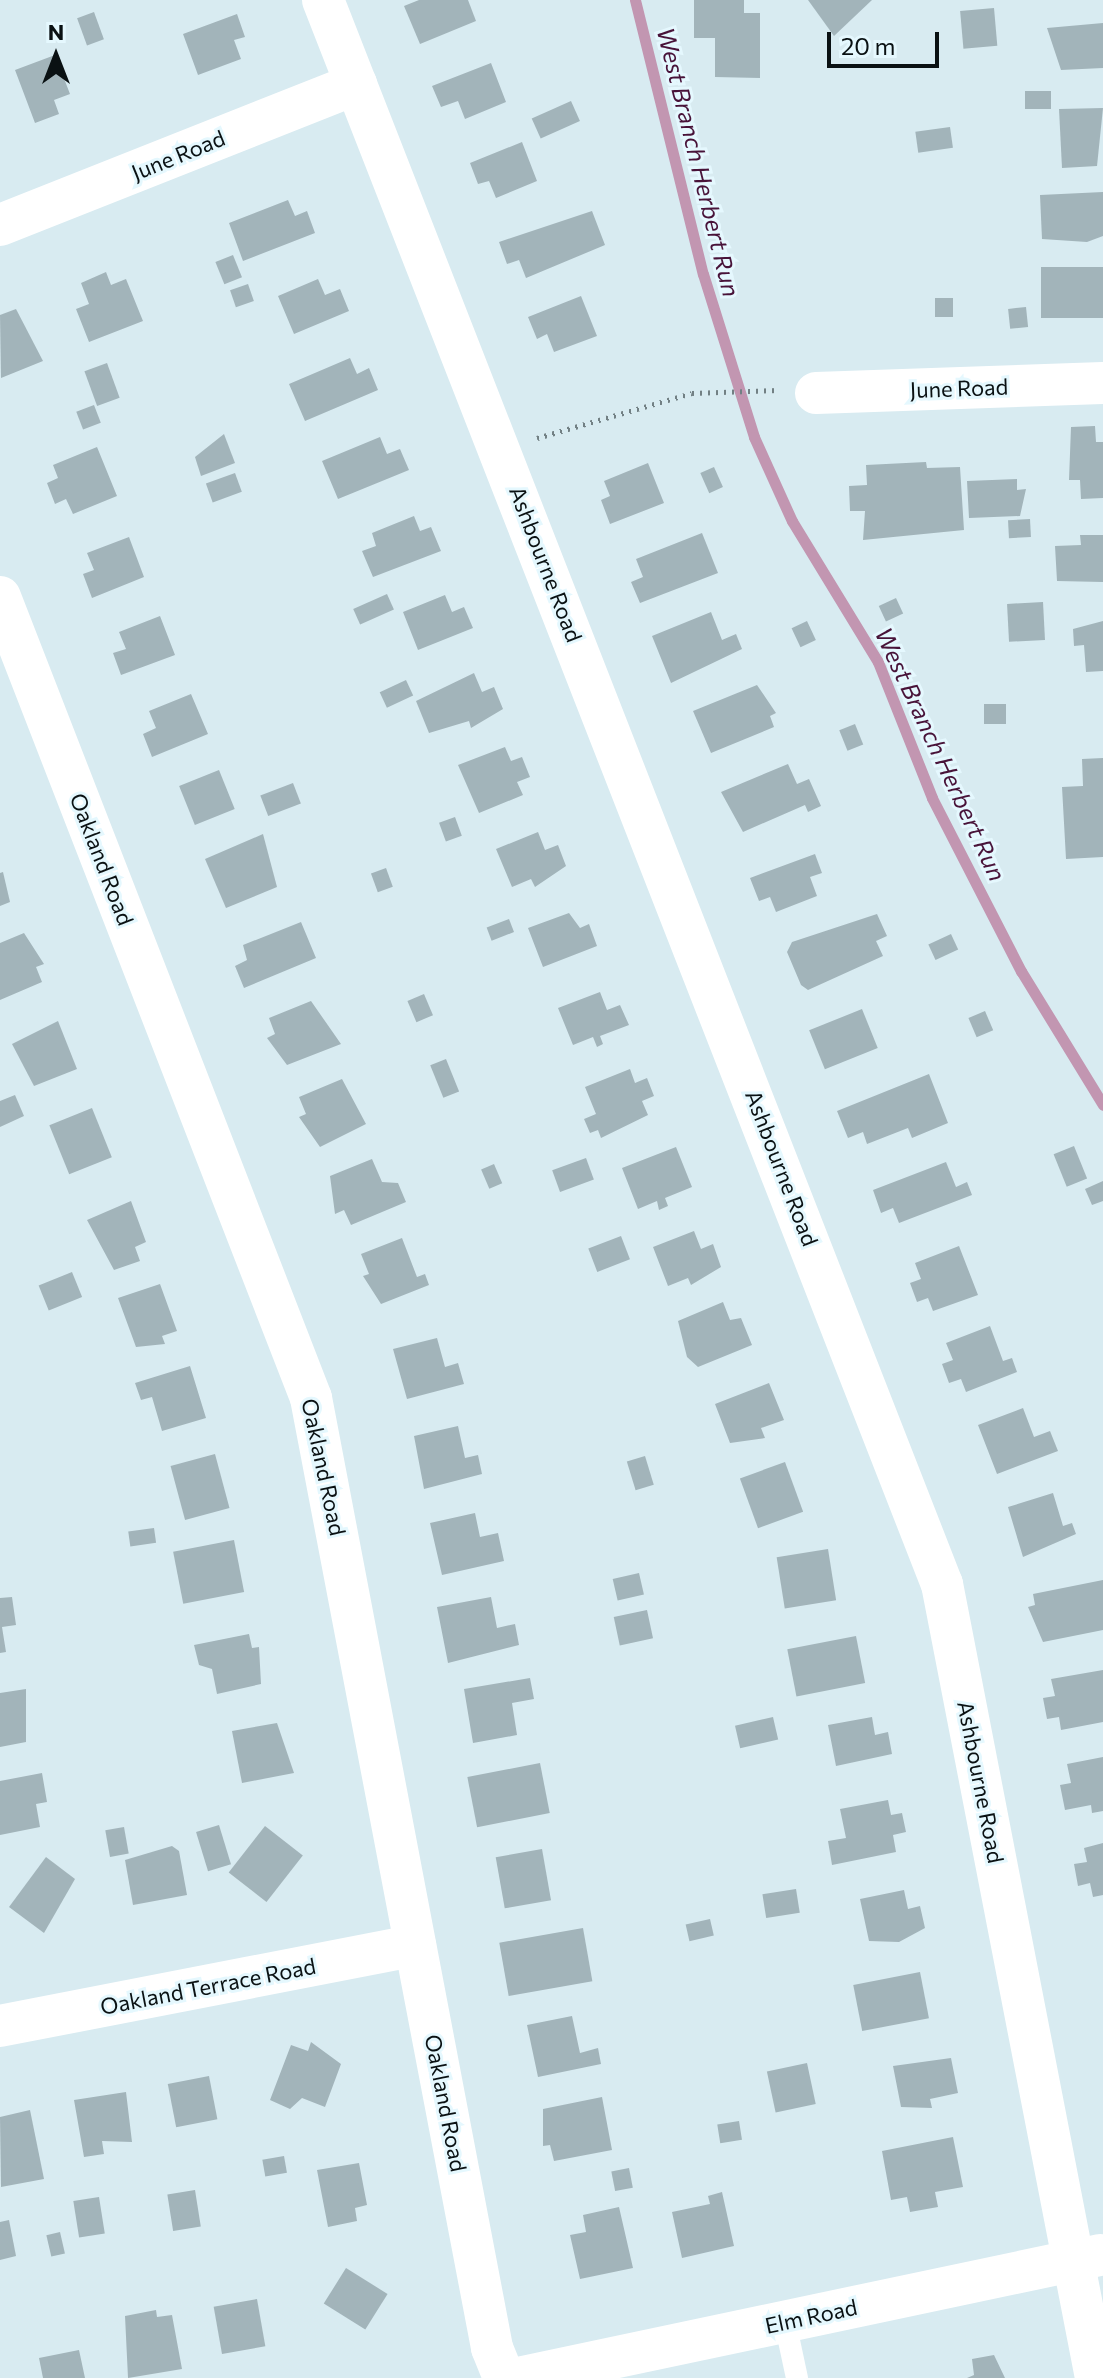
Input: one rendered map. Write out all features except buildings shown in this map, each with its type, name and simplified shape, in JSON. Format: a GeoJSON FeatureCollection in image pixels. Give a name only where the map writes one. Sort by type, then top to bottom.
{"type":"FeatureCollection","features":[{"type":"Feature","properties":{"kind":"street","name":"Ashbourne Road"},"geometry":{"type":"LineString","coordinates":[[323,0],[942,1584],[1089,2257],[1096,2378]]}},
{"type":"Feature","properties":{"kind":"street","name":"June Road"},"geometry":{"type":"LineString","coordinates":[[0,225],[356,84]]}},
{"type":"Feature","properties":{"kind":"street","name":"June Road"},"geometry":{"type":"LineString","coordinates":[[816,393],[1103,383]]}},
{"type":"Feature","properties":{"kind":"street","name":"Oakland Road"},"geometry":{"type":"LineString","coordinates":[[0,597],[311,1398],[415,1945],[504,2378]]}},
{"type":"Feature","properties":{"kind":"street","name":"Oakland Terrace Road"},"geometry":{"type":"LineString","coordinates":[[0,2026],[415,1945]]}},
{"type":"Feature","properties":{"kind":"street","name":"Elm Road"},"geometry":{"type":"LineString","coordinates":[[518,2378],[1089,2257]]}},
{"type":"Feature","properties":{"kind":"lane"},"geometry":{"type":"LineString","coordinates":[[785,2322],[797,2378]]}},
{"type":"Feature","properties":{"kind":"path"},"geometry":{"type":"LineString","coordinates":[[502,452],[704,392],[773,389]]}},
{"type":"Feature","properties":{"kind":"waterway","name":"West Branch Herbert Run"},"geometry":{"type":"LineString","coordinates":[[635,0],[703,274],[754,437],[792,521],[878,662],[932,798],[1021,971],[1103,1105]]}}]}
